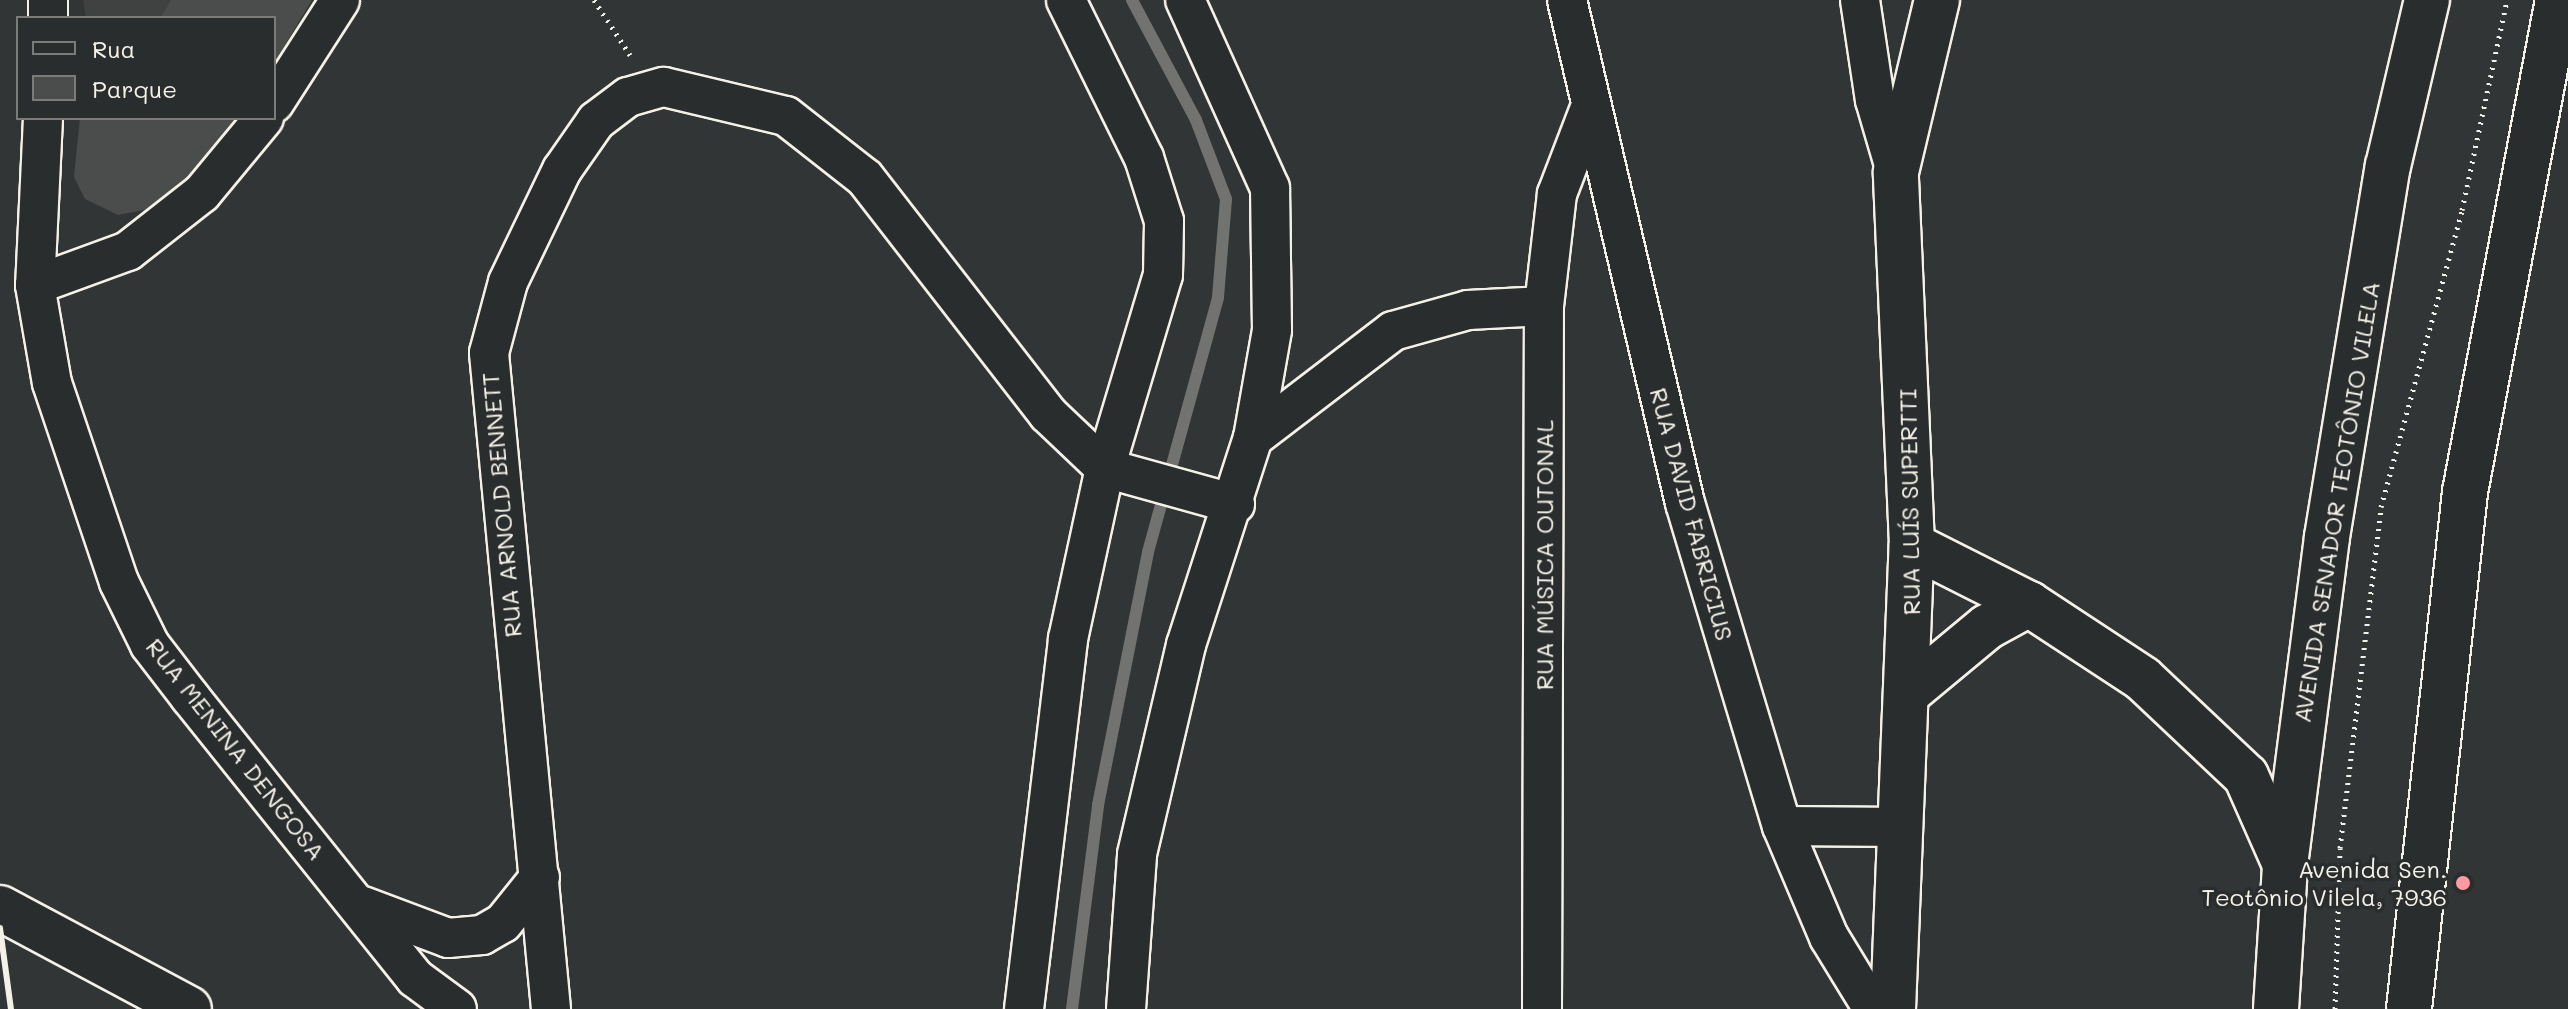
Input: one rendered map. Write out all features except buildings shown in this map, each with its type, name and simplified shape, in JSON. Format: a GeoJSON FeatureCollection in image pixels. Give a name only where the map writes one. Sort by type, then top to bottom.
{"type":"FeatureCollection","features":[{"type":"Feature","properties":{"kind":"main road","name":"RUA LUÍS SUPERTTI"},"geometry":{"type":"LineString","coordinates":[[1893,1009],[1911,690],[1912,545],[1896,172],[1937,0]]}},
{"type":"Feature","properties":{"kind":"main road","name":"AVENIDA SENADOR TEOTÔNIO VILELA"},"geometry":{"type":"LineString","coordinates":[[2276,1009],[2285,865],[2327,537],[2386,182],[2427,0]]}},
{"type":"Feature","properties":{"kind":"main road"},"geometry":{"type":"LineString","coordinates":[[2409,1009],[2465,492],[2558,0]]}},
{"type":"Feature","properties":{"kind":"main road"},"geometry":{"type":"LineString","coordinates":[[1912,545],[2029,604],[2143,679],[2208,734],[2246,776],[2285,865]]}},
{"type":"Feature","properties":{"kind":"main road"},"geometry":{"type":"LineString","coordinates":[[1911,690],[1987,627],[2029,604]]}},
{"type":"Feature","properties":{"kind":"main road"},"geometry":{"type":"LineString","coordinates":[[0,908],[170,1000]]}},
{"type":"Feature","properties":{"kind":"street"},"geometry":{"type":"LineString","coordinates":[[276,100],[340,0]]}},
{"type":"Feature","properties":{"kind":"street"},"geometry":{"type":"LineString","coordinates":[[1024,1009],[1068,639],[1122,473],[1163,275],[1164,221],[1144,158],[1066,0]]}},
{"type":"Feature","properties":{"kind":"street"},"geometry":{"type":"LineString","coordinates":[[1126,1009],[1137,854],[1186,645],[1235,504],[1253,438],[1272,330],[1270,188],[1185,0]]}},
{"type":"Feature","properties":{"kind":"street","name":"RUA DAVID FABRICIUS"},"geometry":{"type":"LineString","coordinates":[[1567,0],[1685,503],[1782,826],[1829,937],[1873,1009]]}},
{"type":"Feature","properties":{"kind":"street"},"geometry":{"type":"LineString","coordinates":[[1860,0],[1875,100],[1896,172]]}},
{"type":"Feature","properties":{"kind":"street"},"geometry":{"type":"LineString","coordinates":[[653,90],[723,96],[786,116],[865,178],[1048,414],[1122,473],[1235,504]]}},
{"type":"Feature","properties":{"kind":"street","name":"RUA ARNOLD BENNETT"},"geometry":{"type":"LineString","coordinates":[[551,1009],[489,353],[508,282],[562,170],[596,121],[653,90]]}},
{"type":"Feature","properties":{"kind":"street","name":"RUA MÚSICA OUTONAL"},"geometry":{"type":"LineString","coordinates":[[1542,1009],[1544,306],[1557,194],[1590,108]]}},
{"type":"Feature","properties":{"kind":"street","name":"RUA MENINA DENGOSA"},"geometry":{"type":"LineString","coordinates":[[43,120],[35,285],[82,487],[150,645],[363,906],[415,978],[457,1009]]}},
{"type":"Feature","properties":{"kind":"street"},"geometry":{"type":"LineString","coordinates":[[35,285],[128,251],[202,193],[262,120]]}},
{"type":"Feature","properties":{"kind":"street"},"geometry":{"type":"LineString","coordinates":[[1253,438],[1393,331],[1468,310],[1544,306]]}},
{"type":"Feature","properties":{"kind":"street"},"geometry":{"type":"LineString","coordinates":[[1782,826],[1903,827]]}},
{"type":"Feature","properties":{"kind":"street"},"geometry":{"type":"LineString","coordinates":[[363,906],[448,938],[482,935],[503,923],[540,877]]}},
{"type":"Feature","properties":{"kind":"path"},"geometry":{"type":"LineString","coordinates":[[594,0],[653,90]]}},
{"type":"Feature","properties":{"kind":"path"},"geometry":{"type":"LineString","coordinates":[[2335,1009],[2340,848],[2381,507],[2462,210],[2507,0]]}},
{"type":"Feature","properties":{"kind":"shaded area"},"geometry":{"type":"Polygon","coordinates":[[[83,0],[171,0],[161,16],[86,16],[83,0]]]}},
{"type":"Feature","properties":{"kind":"green space"},"geometry":{"type":"Polygon","coordinates":[[[171,0],[312,0],[276,60],[276,16],[161,16],[171,0]]]}},
{"type":"Feature","properties":{"kind":"green space"},"geometry":{"type":"Polygon","coordinates":[[[80,120],[236,120],[185,183],[144,210],[118,215],[85,199],[74,177],[80,120]]]}},
{"type":"Feature","properties":{"kind":"waterway"},"geometry":{"type":"LineString","coordinates":[[1072,1009],[1098,805],[1148,552],[1218,297],[1226,199],[1196,120],[1132,0]]}},
{"type":"Feature","properties":{"kind":"railway"},"geometry":{"type":"LineString","coordinates":[[0,928],[11,1009]]}},
{"type":"Feature","properties":{"kind":"place","name":"Avenida Sen. Teotônio Vilela, 7936"},"geometry":{"type":"Point","coordinates":[2463,883]}}]}
